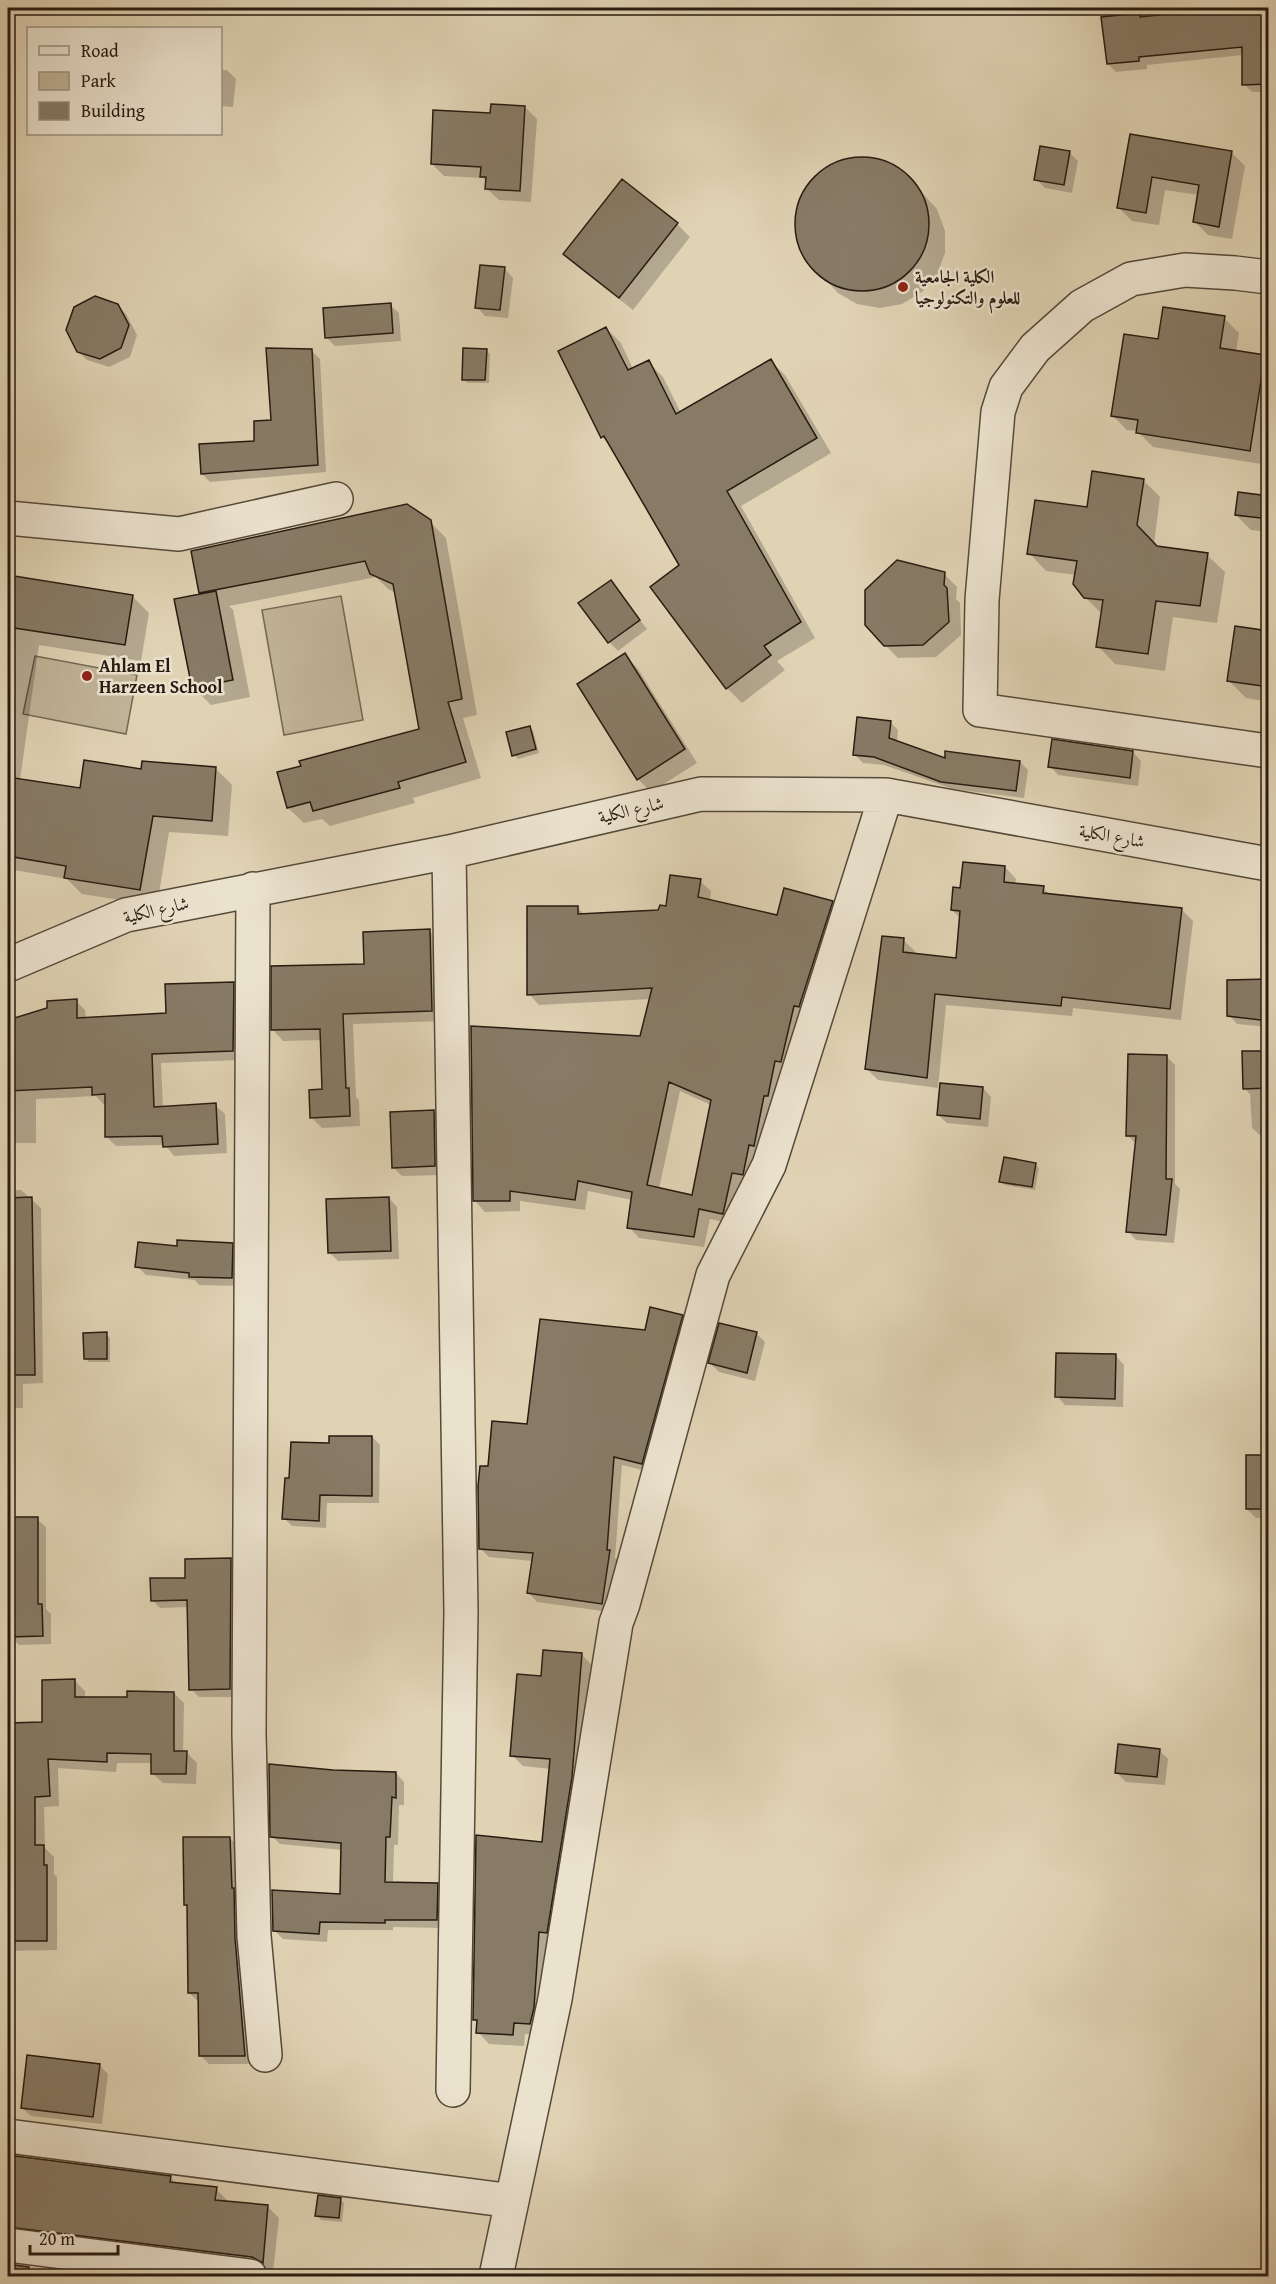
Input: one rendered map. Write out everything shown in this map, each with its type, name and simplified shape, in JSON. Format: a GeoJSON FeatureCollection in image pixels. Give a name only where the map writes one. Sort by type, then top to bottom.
{"type":"FeatureCollection","features":[{"type":"Feature","properties":{"kind":"street"},"geometry":{"type":"LineString","coordinates":[[1269,277],[1185,270],[1131,279],[1082,306],[1035,348],[1006,387],[998,412],[982,600],[980,710],[1269,751]]}},
{"type":"Feature","properties":{"kind":"street"},"geometry":{"type":"LineString","coordinates":[[8,518],[179,534],[336,499]]}},
{"type":"Feature","properties":{"kind":"street","name":"شارع الكلية"},"geometry":{"type":"LineString","coordinates":[[8,965],[126,915],[449,852],[701,794],[886,795],[1269,864]]}},
{"type":"Feature","properties":{"kind":"street"},"geometry":{"type":"LineString","coordinates":[[496,2277],[555,1999],[616,1623],[713,1275],[769,1165],[886,795]]}},
{"type":"Feature","properties":{"kind":"street"},"geometry":{"type":"LineString","coordinates":[[449,852],[461,1612],[453,2090]]}},
{"type":"Feature","properties":{"kind":"street"},"geometry":{"type":"LineString","coordinates":[[253,889],[249,1734],[254,1936],[265,2055]]}},
{"type":"Feature","properties":{"kind":"street"},"geometry":{"type":"LineString","coordinates":[[8,2136],[512,2201]]}},
{"type":"Feature","properties":{"kind":"street"},"geometry":{"type":"LineString","coordinates":[[8,2245],[250,2277]]}},
{"type":"Feature","properties":{"kind":"green space"},"geometry":{"type":"Polygon","coordinates":[[[341,596],[363,720],[284,735],[262,610],[341,596]]]}},
{"type":"Feature","properties":{"kind":"green space"},"geometry":{"type":"Polygon","coordinates":[[[35,656],[137,675],[126,734],[23,714],[35,656]]]}},
{"type":"Feature","properties":{"kind":"building"},"geometry":{"type":"Polygon","coordinates":[[[1229,8],[1269,8],[1269,84],[1242,85],[1242,47],[1139,57],[1139,61],[1107,64],[1101,17],[1140,13],[1140,17],[1229,8]]]}},
{"type":"Feature","properties":{"kind":"building"},"geometry":{"type":"Polygon","coordinates":[[[491,104],[525,106],[520,191],[485,189],[486,177],[480,177],[481,167],[431,164],[433,110],[490,113],[491,104]]]}},
{"type":"Feature","properties":{"kind":"building"},"geometry":{"type":"Polygon","coordinates":[[[1130,134],[1232,151],[1219,227],[1193,222],[1199,185],[1152,177],[1146,213],[1117,208],[1130,134]]]}},
{"type":"Feature","properties":{"kind":"building"},"geometry":{"type":"Polygon","coordinates":[[[1040,146],[1070,151],[1064,185],[1034,180],[1040,146]]]}},
{"type":"Feature","properties":{"kind":"building"},"geometry":{"type":"Polygon","coordinates":[[[862,157],[887,162],[909,177],[924,199],[929,224],[924,249],[909,271],[887,286],[862,291],[837,286],[815,271],[800,249],[795,224],[800,199],[815,177],[837,162],[862,157]]]}},
{"type":"Feature","properties":{"kind":"building"},"geometry":{"type":"Polygon","coordinates":[[[622,179],[678,223],[619,298],[563,254],[622,179]]]}},
{"type":"Feature","properties":{"kind":"building"},"geometry":{"type":"Polygon","coordinates":[[[480,265],[505,267],[500,310],[475,308],[480,265]]]}},
{"type":"Feature","properties":{"kind":"building"},"geometry":{"type":"Polygon","coordinates":[[[95,296],[118,304],[129,325],[121,348],[100,359],[77,352],[66,330],[74,307],[95,296]]]}},
{"type":"Feature","properties":{"kind":"building"},"geometry":{"type":"Polygon","coordinates":[[[391,303],[393,333],[325,338],[323,308],[391,303]]]}},
{"type":"Feature","properties":{"kind":"building"},"geometry":{"type":"Polygon","coordinates":[[[1163,307],[1225,316],[1220,348],[1265,355],[1250,451],[1136,433],[1138,420],[1111,416],[1124,334],[1158,339],[1163,307]]]}},
{"type":"Feature","properties":{"kind":"building"},"geometry":{"type":"Polygon","coordinates":[[[606,327],[628,370],[649,360],[676,414],[771,359],[817,438],[727,491],[801,622],[764,646],[771,655],[726,689],[650,587],[679,565],[604,436],[601,438],[558,351],[606,327]]]}},
{"type":"Feature","properties":{"kind":"building"},"geometry":{"type":"Polygon","coordinates":[[[266,348],[312,349],[318,465],[201,474],[199,444],[254,441],[254,421],[271,420],[266,348]]]}},
{"type":"Feature","properties":{"kind":"building"},"geometry":{"type":"Polygon","coordinates":[[[463,348],[487,349],[485,380],[462,380],[463,348]]]}},
{"type":"Feature","properties":{"kind":"building"},"geometry":{"type":"Polygon","coordinates":[[[1092,471],[1144,479],[1137,525],[1157,546],[1208,553],[1200,606],[1156,601],[1148,654],[1096,647],[1103,600],[1084,598],[1073,584],[1077,561],[1027,554],[1035,500],[1087,507],[1092,471]]]}},
{"type":"Feature","properties":{"kind":"building"},"geometry":{"type":"Polygon","coordinates":[[[1238,492],[1269,496],[1269,519],[1235,515],[1238,492]]]}},
{"type":"Feature","properties":{"kind":"building"},"geometry":{"type":"Polygon","coordinates":[[[407,504],[431,520],[462,699],[448,702],[466,762],[398,782],[400,788],[313,811],[310,802],[287,808],[277,772],[301,766],[299,761],[419,729],[393,584],[370,574],[365,561],[199,593],[191,551],[407,504]]]}},
{"type":"Feature","properties":{"kind":"building"},"geometry":{"type":"Polygon","coordinates":[[[897,560],[945,572],[944,585],[947,588],[949,622],[923,645],[884,646],[865,625],[865,590],[897,560]]]}},
{"type":"Feature","properties":{"kind":"building"},"geometry":{"type":"Polygon","coordinates":[[[8,575],[133,595],[125,645],[8,627],[8,575]]]}},
{"type":"Feature","properties":{"kind":"building"},"geometry":{"type":"Polygon","coordinates":[[[611,580],[640,620],[608,643],[578,603],[611,580]]]}},
{"type":"Feature","properties":{"kind":"building"},"geometry":{"type":"Polygon","coordinates":[[[216,591],[233,680],[192,688],[174,599],[216,591]]]}},
{"type":"Feature","properties":{"kind":"building"},"geometry":{"type":"Polygon","coordinates":[[[1235,626],[1269,631],[1269,687],[1227,681],[1235,626]]]}},
{"type":"Feature","properties":{"kind":"building"},"geometry":{"type":"Polygon","coordinates":[[[625,653],[685,749],[637,780],[577,684],[625,653]]]}},
{"type":"Feature","properties":{"kind":"building"},"geometry":{"type":"Polygon","coordinates":[[[857,717],[891,721],[889,738],[945,758],[945,751],[1020,761],[1016,791],[941,782],[874,757],[853,755],[857,717]]]}},
{"type":"Feature","properties":{"kind":"building"},"geometry":{"type":"Polygon","coordinates":[[[530,726],[536,749],[512,756],[506,732],[530,726]]]}},
{"type":"Feature","properties":{"kind":"building"},"geometry":{"type":"Polygon","coordinates":[[[1052,739],[1133,751],[1130,778],[1048,767],[1052,739]]]}},
{"type":"Feature","properties":{"kind":"building"},"geometry":{"type":"Polygon","coordinates":[[[84,760],[141,769],[142,761],[216,767],[212,821],[153,816],[140,890],[64,878],[66,866],[8,856],[8,777],[80,788],[84,760]]]}},
{"type":"Feature","properties":{"kind":"building"},"geometry":{"type":"Polygon","coordinates":[[[963,862],[1005,866],[1004,882],[1044,886],[1043,893],[1182,908],[1170,1009],[1062,997],[1061,1006],[935,994],[927,1078],[865,1069],[882,936],[904,938],[903,952],[956,958],[960,911],[951,910],[953,887],[960,888],[963,862]]]}},
{"type":"Feature","properties":{"kind":"building"},"geometry":{"type":"Polygon","coordinates":[[[670,875],[701,879],[698,897],[777,915],[784,888],[833,901],[799,1007],[794,1006],[781,1062],[775,1061],[768,1096],[764,1096],[754,1146],[749,1145],[743,1175],[732,1173],[723,1214],[699,1209],[694,1237],[627,1228],[632,1192],[578,1181],[575,1200],[510,1191],[510,1201],[473,1201],[471,1026],[640,1036],[652,988],[527,995],[527,906],[578,906],[578,914],[658,910],[660,905],[666,906],[670,875]],[[669,1082],[647,1185],[692,1195],[711,1100],[669,1082]]]}},
{"type":"Feature","properties":{"kind":"building"},"geometry":{"type":"Polygon","coordinates":[[[430,929],[432,1011],[343,1014],[346,1088],[349,1088],[350,1116],[310,1118],[309,1090],[322,1089],[320,1029],[271,1030],[271,966],[364,964],[363,932],[430,929]]]}},
{"type":"Feature","properties":{"kind":"building"},"geometry":{"type":"Polygon","coordinates":[[[1269,979],[1269,1021],[1227,1016],[1227,980],[1269,979]]]}},
{"type":"Feature","properties":{"kind":"building"},"geometry":{"type":"Polygon","coordinates":[[[234,982],[233,1051],[152,1054],[154,1107],[216,1103],[218,1144],[163,1147],[162,1136],[105,1137],[105,1094],[92,1095],[92,1087],[8,1091],[8,1020],[47,1008],[47,1001],[77,999],[77,1018],[166,1013],[165,984],[234,982]]]}},
{"type":"Feature","properties":{"kind":"building"},"geometry":{"type":"Polygon","coordinates":[[[1242,1051],[1269,1051],[1269,1088],[1243,1089],[1242,1051]]]}},
{"type":"Feature","properties":{"kind":"building"},"geometry":{"type":"Polygon","coordinates":[[[1128,1054],[1167,1055],[1166,1179],[1172,1179],[1166,1235],[1126,1232],[1136,1136],[1126,1136],[1128,1054]]]}},
{"type":"Feature","properties":{"kind":"building"},"geometry":{"type":"Polygon","coordinates":[[[940,1083],[983,1087],[980,1119],[937,1115],[940,1083]]]}},
{"type":"Feature","properties":{"kind":"building"},"geometry":{"type":"Polygon","coordinates":[[[434,1110],[435,1166],[392,1168],[390,1112],[434,1110]]]}},
{"type":"Feature","properties":{"kind":"building"},"geometry":{"type":"Polygon","coordinates":[[[1004,1157],[1036,1163],[1032,1187],[999,1182],[1004,1157]]]}},
{"type":"Feature","properties":{"kind":"building"},"geometry":{"type":"Polygon","coordinates":[[[32,1197],[35,1375],[8,1375],[8,1198],[32,1197]]]}},
{"type":"Feature","properties":{"kind":"building"},"geometry":{"type":"Polygon","coordinates":[[[389,1197],[391,1251],[328,1253],[326,1199],[389,1197]]]}},
{"type":"Feature","properties":{"kind":"building"},"geometry":{"type":"Polygon","coordinates":[[[177,1240],[233,1243],[232,1278],[189,1277],[189,1273],[135,1267],[138,1242],[177,1246],[177,1240]]]}},
{"type":"Feature","properties":{"kind":"building"},"geometry":{"type":"Polygon","coordinates":[[[650,1307],[683,1315],[642,1464],[614,1457],[607,1550],[610,1550],[602,1604],[527,1593],[533,1553],[479,1549],[480,1466],[488,1466],[492,1421],[527,1424],[540,1319],[645,1330],[650,1307]]]}},
{"type":"Feature","properties":{"kind":"building"},"geometry":{"type":"Polygon","coordinates":[[[719,1323],[757,1332],[747,1373],[708,1363],[719,1323]]]}},
{"type":"Feature","properties":{"kind":"building"},"geometry":{"type":"Polygon","coordinates":[[[107,1332],[107,1359],[84,1359],[83,1333],[107,1332]]]}},
{"type":"Feature","properties":{"kind":"building"},"geometry":{"type":"Polygon","coordinates":[[[1056,1353],[1116,1354],[1115,1399],[1055,1397],[1056,1353]]]}},
{"type":"Feature","properties":{"kind":"building"},"geometry":{"type":"Polygon","coordinates":[[[329,1436],[372,1436],[372,1496],[320,1495],[319,1521],[282,1519],[285,1478],[289,1478],[291,1442],[329,1443],[329,1436]]]}},
{"type":"Feature","properties":{"kind":"building"},"geometry":{"type":"Polygon","coordinates":[[[1246,1455],[1269,1455],[1269,1509],[1246,1509],[1246,1455]]]}},
{"type":"Feature","properties":{"kind":"building"},"geometry":{"type":"Polygon","coordinates":[[[8,1517],[38,1517],[38,1604],[42,1604],[43,1636],[8,1637],[8,1517]]]}},
{"type":"Feature","properties":{"kind":"building"},"geometry":{"type":"Polygon","coordinates":[[[231,1558],[230,1689],[189,1690],[187,1600],[151,1601],[150,1578],[185,1578],[185,1559],[231,1558]]]}},
{"type":"Feature","properties":{"kind":"building"},"geometry":{"type":"Polygon","coordinates":[[[543,1650],[582,1653],[572,1777],[547,1933],[539,1932],[534,2008],[530,2024],[514,2023],[513,2035],[476,2033],[477,2020],[473,2020],[476,1835],[542,1842],[550,1759],[510,1756],[517,1674],[541,1676],[543,1650]]]}},
{"type":"Feature","properties":{"kind":"building"},"geometry":{"type":"Polygon","coordinates":[[[75,1679],[75,1697],[127,1697],[127,1691],[174,1692],[174,1751],[187,1751],[186,1774],[151,1774],[151,1754],[107,1753],[107,1762],[48,1759],[50,1796],[35,1797],[35,1845],[44,1845],[44,1865],[47,1865],[47,1941],[8,1941],[8,1723],[42,1722],[42,1680],[75,1679]]]}},
{"type":"Feature","properties":{"kind":"building"},"geometry":{"type":"Polygon","coordinates":[[[1118,1744],[1160,1749],[1157,1777],[1115,1773],[1118,1744]]]}},
{"type":"Feature","properties":{"kind":"building"},"geometry":{"type":"Polygon","coordinates":[[[269,1764],[333,1770],[396,1772],[396,1798],[392,1797],[390,1837],[386,1837],[385,1882],[438,1883],[437,1920],[385,1920],[385,1923],[320,1922],[319,1934],[273,1931],[272,1890],[340,1894],[341,1843],[270,1837],[269,1764]]]}},
{"type":"Feature","properties":{"kind":"building"},"geometry":{"type":"Polygon","coordinates":[[[183,1837],[230,1837],[235,1938],[245,2056],[199,2056],[198,1993],[188,1993],[187,1905],[184,1905],[183,1837]]]}},
{"type":"Feature","properties":{"kind":"building"},"geometry":{"type":"Polygon","coordinates":[[[27,2055],[100,2064],[93,2117],[21,2108],[27,2055]]]}},
{"type":"Feature","properties":{"kind":"building"},"geometry":{"type":"Polygon","coordinates":[[[8,2155],[171,2176],[170,2182],[217,2187],[215,2200],[268,2205],[263,2263],[252,2257],[8,2227],[8,2155]]]}},
{"type":"Feature","properties":{"kind":"building"},"geometry":{"type":"Polygon","coordinates":[[[318,2195],[341,2198],[339,2218],[315,2216],[318,2195]]]}},
{"type":"Feature","properties":{"kind":"building"},"geometry":{"type":"Polygon","coordinates":[[[8,2264],[29,2267],[28,2277],[8,2277],[8,2264]]]}},
{"type":"Feature","properties":{"kind":"place","name":"الكلية الجامعية للعلوم والتكنولوجيا"},"geometry":{"type":"Point","coordinates":[903,287]}},
{"type":"Feature","properties":{"kind":"place","name":"Ahlam El Harzeen School"},"geometry":{"type":"Point","coordinates":[87,676]}}]}
